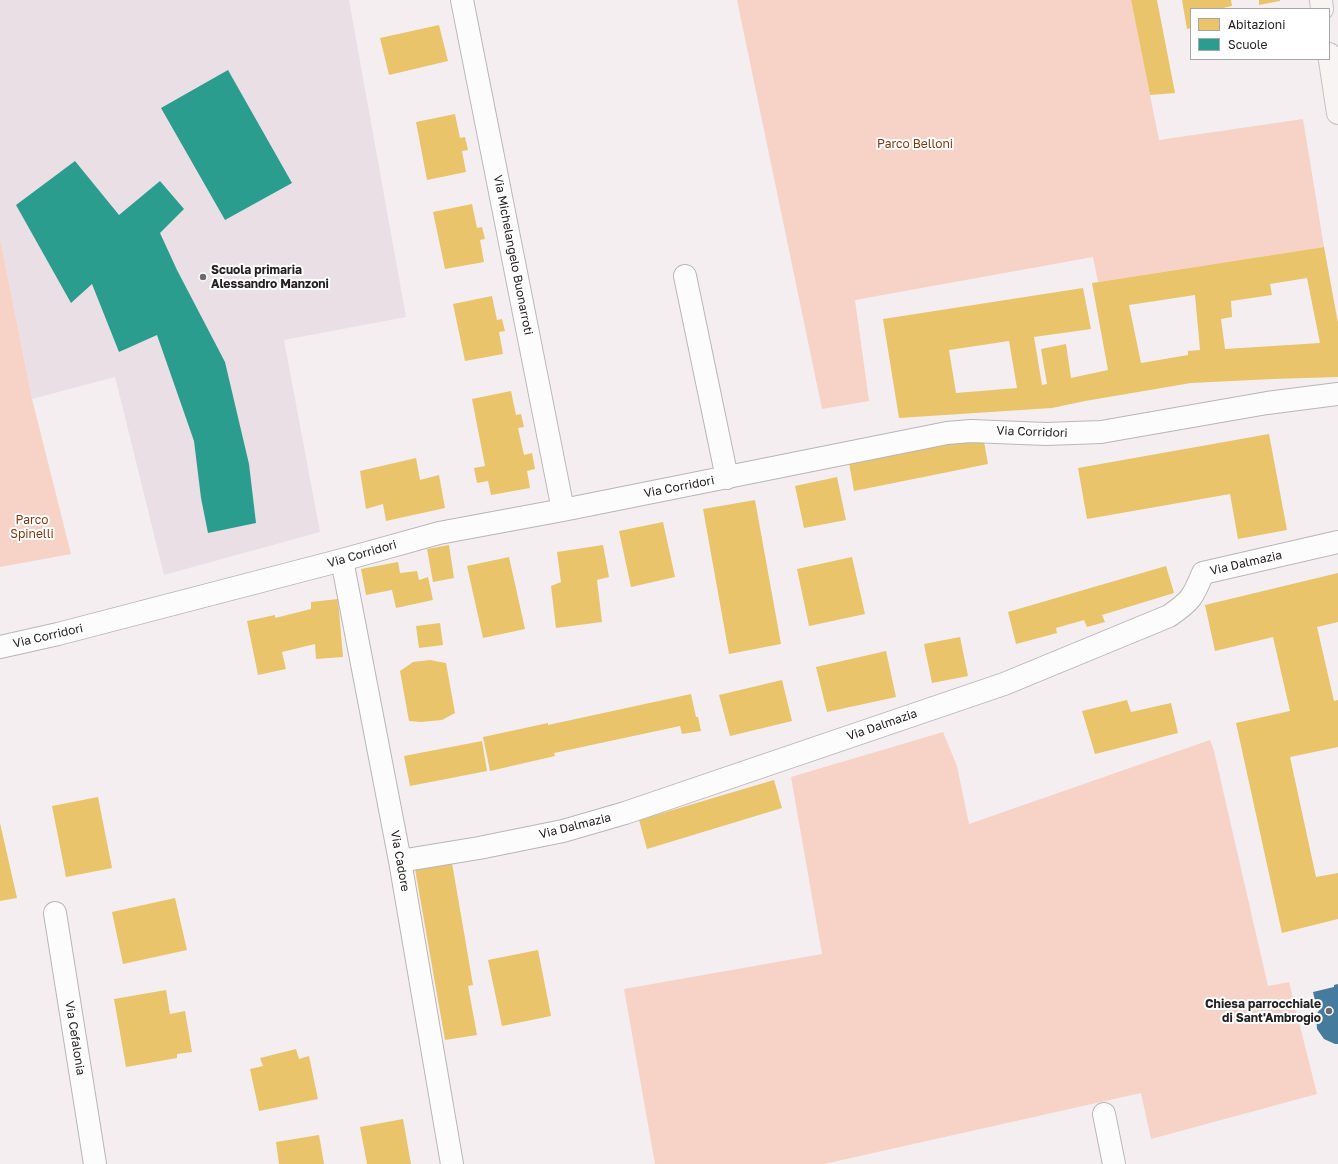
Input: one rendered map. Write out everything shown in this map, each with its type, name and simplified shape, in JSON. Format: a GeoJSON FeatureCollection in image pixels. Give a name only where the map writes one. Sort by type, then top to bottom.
{"type":"FeatureCollection","features":[{"type":"Feature","properties":{"kind":"main road"},"geometry":{"type":"LineString","coordinates":[[1330,60],[1338,113]]}},
{"type":"Feature","properties":{"kind":"street","name":"Via Michelangelo Buonarroti"},"geometry":{"type":"LineString","coordinates":[[462,0],[563,510]]}},
{"type":"Feature","properties":{"kind":"street","name":"Via Corridori"},"geometry":{"type":"LineString","coordinates":[[685,276],[727,478]]}},
{"type":"Feature","properties":{"kind":"street","name":"Via Corridori"},"geometry":{"type":"LineString","coordinates":[[0,647],[58,634],[342,560],[439,532],[563,510],[947,434],[972,431],[1046,434],[1101,432],[1267,403],[1338,394]]}},
{"type":"Feature","properties":{"kind":"street","name":"Via Dalmazia"},"geometry":{"type":"LineString","coordinates":[[400,861],[479,848],[563,831],[625,813],[1004,684],[1155,622],[1169,616],[1193,596],[1203,573],[1338,542]]}},
{"type":"Feature","properties":{"kind":"street","name":"Via Cadore"},"geometry":{"type":"LineString","coordinates":[[342,560],[400,861],[452,1164]]}},
{"type":"Feature","properties":{"kind":"street","name":"Via Cefalonia"},"geometry":{"type":"LineString","coordinates":[[56,913],[95,1164]]}},
{"type":"Feature","properties":{"kind":"street"},"geometry":{"type":"LineString","coordinates":[[1104,1114],[1114,1164]]}},
{"type":"Feature","properties":{"kind":"shaded area","name":"Scuola primaria Alessandro Manzoni"},"geometry":{"type":"Polygon","coordinates":[[[0,0],[349,0],[406,317],[284,340],[320,532],[164,575],[115,377],[32,399],[0,238],[0,0]]]}},
{"type":"Feature","properties":{"kind":"green space","name":"Parco Belloni"},"geometry":{"type":"Polygon","coordinates":[[[737,0],[1131,0],[1159,140],[1303,119],[1324,247],[1098,282],[1093,257],[855,300],[869,401],[822,409],[737,0]]]}},
{"type":"Feature","properties":{"kind":"green space","name":"Parco Spinelli"},"geometry":{"type":"Polygon","coordinates":[[[0,238],[32,399],[71,554],[0,567],[0,238]]]}},
{"type":"Feature","properties":{"kind":"green space"},"geometry":{"type":"Polygon","coordinates":[[[943,732],[957,766],[969,824],[1210,740],[1214,751],[1268,986],[1289,982],[1317,1094],[1151,1139],[1141,1093],[824,1164],[655,1164],[624,989],[822,954],[791,777],[943,732]]]}},
{"type":"Feature","properties":{"kind":"building: Abitazioni"},"geometry":{"type":"Polygon","coordinates":[[[1131,0],[1157,0],[1175,93],[1150,95],[1131,0]]]}},
{"type":"Feature","properties":{"kind":"building: Abitazioni"},"geometry":{"type":"Polygon","coordinates":[[[1182,0],[1231,0],[1232,6],[1223,8],[1190,8],[1190,28],[1187,29],[1182,0]]]}},
{"type":"Feature","properties":{"kind":"building: Abitazioni"},"geometry":{"type":"Polygon","coordinates":[[[1259,0],[1280,0],[1280,1],[1259,5],[1259,0]]]}},
{"type":"Feature","properties":{"kind":"building: Abitazioni"},"geometry":{"type":"Polygon","coordinates":[[[439,25],[448,61],[389,75],[380,38],[439,25]]]}},
{"type":"Feature","properties":{"kind":"building: Abitazioni"},"geometry":{"type":"Polygon","coordinates":[[[455,114],[460,138],[465,137],[468,150],[462,151],[466,172],[427,180],[416,122],[455,114]]]}},
{"type":"Feature","properties":{"kind":"building: Abitazioni"},"geometry":{"type":"Polygon","coordinates":[[[472,204],[477,228],[482,227],[485,239],[480,240],[484,262],[445,269],[433,212],[472,204]]]}},
{"type":"Feature","properties":{"kind":"building: Abitazioni"},"geometry":{"type":"Polygon","coordinates":[[[1324,247],[1338,323],[1338,377],[1191,383],[1052,408],[899,418],[883,319],[1083,288],[1091,329],[1034,337],[1042,385],[1047,384],[1041,349],[1066,344],[1071,378],[1108,370],[1092,283],[1324,247]],[[1307,278],[1270,284],[1272,295],[1231,301],[1232,317],[1221,319],[1225,349],[1320,343],[1307,278]],[[1195,295],[1129,305],[1141,363],[1188,355],[1188,351],[1200,350],[1195,295]],[[1009,341],[949,350],[956,393],[1017,388],[1009,341]]]}},
{"type":"Feature","properties":{"kind":"building: Abitazioni"},"geometry":{"type":"Polygon","coordinates":[[[492,296],[497,320],[502,319],[505,331],[499,332],[503,354],[465,361],[453,304],[492,296]]]}},
{"type":"Feature","properties":{"kind":"building: Abitazioni"},"geometry":{"type":"Polygon","coordinates":[[[511,391],[516,415],[521,414],[524,427],[518,428],[524,455],[532,453],[535,469],[527,471],[530,488],[491,495],[488,481],[477,483],[474,468],[485,466],[472,399],[511,391]]]}},
{"type":"Feature","properties":{"kind":"building: Abitazioni"},"geometry":{"type":"Polygon","coordinates":[[[1269,434],[1287,530],[1238,539],[1230,494],[1087,519],[1078,468],[1269,434]]]}},
{"type":"Feature","properties":{"kind":"building: Abitazioni"},"geometry":{"type":"Polygon","coordinates":[[[983,436],[988,464],[854,491],[849,463],[983,436]]]}},
{"type":"Feature","properties":{"kind":"building: Abitazioni"},"geometry":{"type":"Polygon","coordinates":[[[416,458],[420,480],[439,475],[445,508],[386,521],[383,504],[366,509],[360,471],[416,458]]]}},
{"type":"Feature","properties":{"kind":"building: Abitazioni"},"geometry":{"type":"Polygon","coordinates":[[[837,477],[846,520],[804,528],[795,486],[837,477]]]}},
{"type":"Feature","properties":{"kind":"building: Abitazioni"},"geometry":{"type":"Polygon","coordinates":[[[755,500],[781,644],[729,654],[703,509],[755,500]]]}},
{"type":"Feature","properties":{"kind":"building: Abitazioni"},"geometry":{"type":"Polygon","coordinates":[[[663,522],[675,577],[631,587],[619,531],[663,522]]]}},
{"type":"Feature","properties":{"kind":"building: Abitazioni"},"geometry":{"type":"Polygon","coordinates":[[[449,545],[454,578],[433,582],[427,549],[449,545]]]}},
{"type":"Feature","properties":{"kind":"building: Abitazioni"},"geometry":{"type":"Polygon","coordinates":[[[603,545],[609,577],[597,580],[602,622],[556,628],[551,586],[561,582],[557,552],[603,545]]]}},
{"type":"Feature","properties":{"kind":"building: Abitazioni"},"geometry":{"type":"Polygon","coordinates":[[[509,557],[525,629],[483,638],[467,566],[509,557]]]}},
{"type":"Feature","properties":{"kind":"building: Abitazioni"},"geometry":{"type":"Polygon","coordinates":[[[852,557],[865,614],[809,626],[797,569],[852,557]]]}},
{"type":"Feature","properties":{"kind":"building: Abitazioni"},"geometry":{"type":"Polygon","coordinates":[[[398,562],[400,573],[417,571],[419,580],[428,577],[433,600],[396,608],[392,590],[366,595],[361,569],[398,562]]]}},
{"type":"Feature","properties":{"kind":"building: Abitazioni"},"geometry":{"type":"Polygon","coordinates":[[[1166,566],[1174,593],[1102,615],[1105,622],[1087,627],[1084,620],[1056,628],[1057,633],[1016,644],[1008,612],[1166,566]]]}},
{"type":"Feature","properties":{"kind":"building: Abitazioni"},"geometry":{"type":"Polygon","coordinates":[[[1338,573],[1338,622],[1317,627],[1334,701],[1338,700],[1338,747],[1290,757],[1316,877],[1338,873],[1338,919],[1282,933],[1236,723],[1290,711],[1273,637],[1215,651],[1205,605],[1338,573]]]}},
{"type":"Feature","properties":{"kind":"building: Abitazioni"},"geometry":{"type":"Polygon","coordinates":[[[338,599],[343,657],[316,659],[315,644],[282,652],[286,669],[258,675],[247,621],[275,615],[275,618],[311,609],[311,602],[338,599]]]}},
{"type":"Feature","properties":{"kind":"building: Abitazioni"},"geometry":{"type":"Polygon","coordinates":[[[440,623],[443,645],[419,648],[416,626],[440,623]]]}},
{"type":"Feature","properties":{"kind":"building: Abitazioni"},"geometry":{"type":"Polygon","coordinates":[[[960,637],[968,676],[932,683],[924,644],[960,637]]]}},
{"type":"Feature","properties":{"kind":"building: Abitazioni"},"geometry":{"type":"Polygon","coordinates":[[[886,651],[896,697],[827,712],[816,667],[886,651]]]}},
{"type":"Feature","properties":{"kind":"building: Abitazioni"},"geometry":{"type":"Polygon","coordinates":[[[430,660],[446,663],[455,713],[442,720],[421,722],[409,721],[400,671],[413,662],[430,660]]]}},
{"type":"Feature","properties":{"kind":"building: Abitazioni"},"geometry":{"type":"Polygon","coordinates":[[[782,680],[792,721],[730,736],[719,695],[782,680]]]}},
{"type":"Feature","properties":{"kind":"building: Abitazioni"},"geometry":{"type":"Polygon","coordinates":[[[691,694],[701,731],[682,734],[680,726],[554,753],[555,756],[490,771],[483,737],[548,723],[548,725],[691,694]]]}},
{"type":"Feature","properties":{"kind":"building: Abitazioni"},"geometry":{"type":"Polygon","coordinates":[[[1127,700],[1131,712],[1171,703],[1178,733],[1095,754],[1082,711],[1127,700]]]}},
{"type":"Feature","properties":{"kind":"building: Abitazioni"},"geometry":{"type":"Polygon","coordinates":[[[482,741],[487,771],[410,786],[404,756],[482,741]]]}},
{"type":"Feature","properties":{"kind":"building: Abitazioni"},"geometry":{"type":"Polygon","coordinates":[[[774,780],[782,808],[647,849],[639,820],[774,780]]]}},
{"type":"Feature","properties":{"kind":"building: Abitazioni"},"geometry":{"type":"Polygon","coordinates":[[[98,797],[112,868],[66,877],[52,806],[98,797]]]}},
{"type":"Feature","properties":{"kind":"building: Abitazioni"},"geometry":{"type":"Polygon","coordinates":[[[0,823],[17,898],[0,901],[0,823]]]}},
{"type":"Feature","properties":{"kind":"building: Abitazioni"},"geometry":{"type":"Polygon","coordinates":[[[452,863],[473,985],[468,986],[477,1035],[445,1040],[415,869],[452,863]]]}},
{"type":"Feature","properties":{"kind":"building: Abitazioni"},"geometry":{"type":"Polygon","coordinates":[[[175,898],[187,950],[123,964],[112,912],[175,898]]]}},
{"type":"Feature","properties":{"kind":"building: Abitazioni"},"geometry":{"type":"Polygon","coordinates":[[[538,950],[551,1016],[502,1026],[488,960],[538,950]]]}},
{"type":"Feature","properties":{"kind":"building: Abitazioni"},"geometry":{"type":"Polygon","coordinates":[[[166,990],[170,1014],[185,1011],[192,1052],[177,1054],[177,1058],[126,1067],[114,999],[166,990]]]}},
{"type":"Feature","properties":{"kind":"building: Abitazioni"},"geometry":{"type":"Polygon","coordinates":[[[296,1049],[299,1059],[309,1056],[318,1099],[259,1111],[250,1069],[263,1066],[260,1058],[296,1049]]]}},
{"type":"Feature","properties":{"kind":"building: Abitazioni"},"geometry":{"type":"Polygon","coordinates":[[[403,1119],[411,1164],[367,1164],[360,1127],[403,1119]]]}},
{"type":"Feature","properties":{"kind":"building: Abitazioni"},"geometry":{"type":"Polygon","coordinates":[[[319,1135],[324,1164],[279,1164],[276,1142],[319,1135]]]}},
{"type":"Feature","properties":{"kind":"building: Scuole"},"geometry":{"type":"Polygon","coordinates":[[[228,70],[292,183],[225,220],[161,108],[228,70]]]}},
{"type":"Feature","properties":{"kind":"building: Scuole"},"geometry":{"type":"Polygon","coordinates":[[[75,161],[119,215],[160,181],[184,209],[160,233],[177,270],[225,362],[249,464],[256,523],[208,533],[201,498],[194,441],[157,335],[119,352],[92,284],[71,303],[16,205],[75,161]]]}},
{"type":"Feature","properties":{"kind":"building: Pubblico","name":"Chiesa parrocchiale di Sant'Ambrogio"},"geometry":{"type":"Polygon","coordinates":[[[1338,984],[1338,1044],[1335,1044],[1324,1039],[1317,1029],[1316,1015],[1322,1006],[1321,1004],[1316,1005],[1313,992],[1334,987],[1334,985],[1338,984]]]}},
{"type":"Feature","properties":{"kind":"place","name":"Scuola primaria Alessandro Manzoni"},"geometry":{"type":"Point","coordinates":[203,277]}},
{"type":"Feature","properties":{"kind":"place","name":"Chiesa parrocchiale di Sant'Ambrogio"},"geometry":{"type":"Point","coordinates":[1329,1011]}}]}
